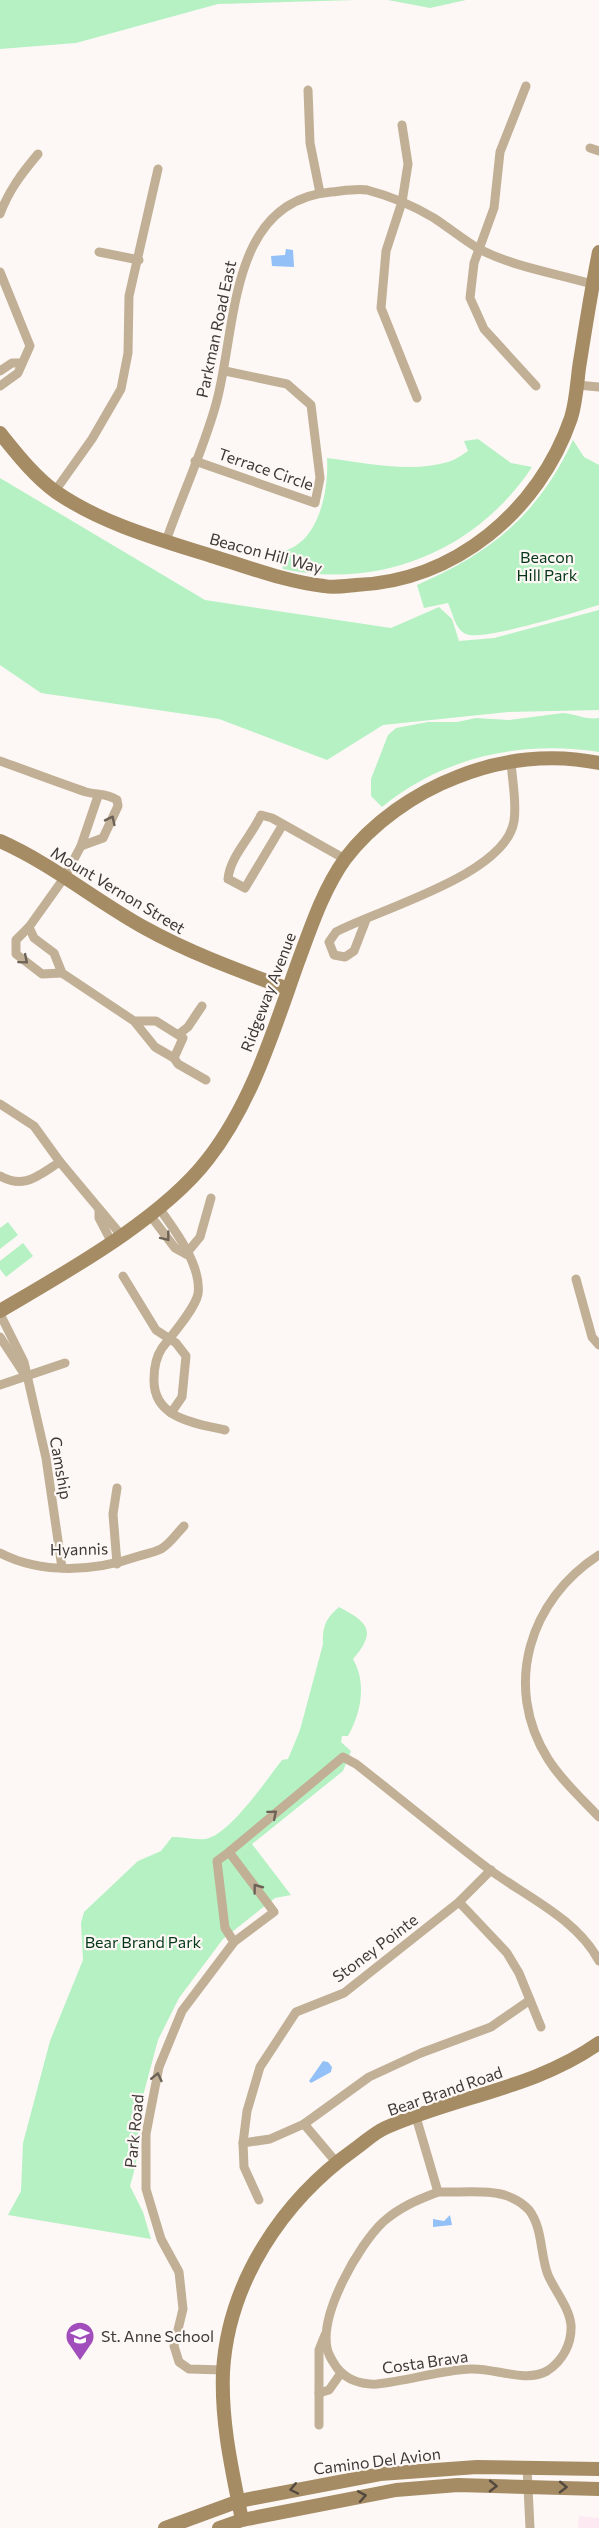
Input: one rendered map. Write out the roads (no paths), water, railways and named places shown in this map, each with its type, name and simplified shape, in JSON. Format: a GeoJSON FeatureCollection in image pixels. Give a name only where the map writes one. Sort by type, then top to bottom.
{"type":"FeatureCollection","features":[{"type":"Feature","properties":{"kind":"street"},"geometry":{"type":"LineString","coordinates":[[526,86],[501,152],[494,208],[471,276],[470,298],[475,313],[496,344],[536,386]]}},
{"type":"Feature","properties":{"kind":"street"},"geometry":{"type":"LineString","coordinates":[[308,90],[310,143],[320,193]]}},
{"type":"Feature","properties":{"kind":"street"},"geometry":{"type":"LineString","coordinates":[[402,125],[408,164],[402,202],[386,251],[381,308],[417,398]]}},
{"type":"Feature","properties":{"kind":"street"},"geometry":{"type":"LineString","coordinates":[[0,214],[19,176],[38,153]]}},
{"type":"Feature","properties":{"kind":"street"},"geometry":{"type":"LineString","coordinates":[[55,491],[92,439],[121,389],[128,353],[129,296],[158,169]]}},
{"type":"Feature","properties":{"kind":"street","name":"Parkman Road East"},"geometry":{"type":"LineString","coordinates":[[166,541],[214,411],[225,371],[233,311],[246,256],[268,223],[297,200],[320,193],[365,189],[402,202],[431,216],[479,249],[523,266],[592,284]]}},
{"type":"Feature","properties":{"kind":"street"},"geometry":{"type":"LineString","coordinates":[[99,252],[139,260]]}},
{"type":"Feature","properties":{"kind":"street","name":"Beacon Hill Way"},"geometry":{"type":"LineString","coordinates":[[0,433],[22,462],[55,491],[115,523],[166,541],[288,579],[326,587],[374,585],[421,574],[459,556],[489,535],[526,498],[560,442],[572,416],[599,252]]}},
{"type":"Feature","properties":{"kind":"street"},"geometry":{"type":"LineString","coordinates":[[0,272],[30,346],[18,373],[0,386]]}},
{"type":"Feature","properties":{"kind":"street"},"geometry":{"type":"LineString","coordinates":[[0,371],[12,363],[21,363]]}},
{"type":"Feature","properties":{"kind":"street","name":"Terrace Circle"},"geometry":{"type":"LineString","coordinates":[[195,460],[315,503],[320,478],[311,405],[286,384],[225,371]]}},
{"type":"Feature","properties":{"kind":"street"},"geometry":{"type":"LineString","coordinates":[[577,385],[599,387]]}},
{"type":"Feature","properties":{"kind":"street","name":"Ridgeway Avenue"},"geometry":{"type":"LineString","coordinates":[[0,1312],[155,1211],[186,1186],[226,1134],[252,1082],[315,914],[345,860],[363,838],[418,795],[461,775],[511,761],[566,759],[599,763]]}},
{"type":"Feature","properties":{"kind":"street"},"geometry":{"type":"LineString","coordinates":[[0,760],[98,796],[111,796],[117,800],[118,806],[103,838],[81,846]]}},
{"type":"Feature","properties":{"kind":"street"},"geometry":{"type":"LineString","coordinates":[[366,920],[354,951],[345,957],[334,955],[330,949],[332,937],[341,929],[452,882],[505,843],[514,820],[511,761]]}},
{"type":"Feature","properties":{"kind":"street"},"geometry":{"type":"LineString","coordinates":[[62,973],[42,974],[16,954],[16,940],[29,927],[64,878],[81,846],[98,796]]}},
{"type":"Feature","properties":{"kind":"street"},"geometry":{"type":"LineString","coordinates":[[282,826],[245,888],[228,879],[229,870],[256,828],[261,815],[272,818],[282,826],[345,860]]}},
{"type":"Feature","properties":{"kind":"street","name":"Mount Vernon Street"},"geometry":{"type":"LineString","coordinates":[[0,842],[166,939],[288,989]]}},
{"type":"Feature","properties":{"kind":"street"},"geometry":{"type":"LineString","coordinates":[[29,927],[34,939],[54,953],[62,973],[134,1021],[155,1047],[206,1080]]}},
{"type":"Feature","properties":{"kind":"street"},"geometry":{"type":"LineString","coordinates":[[179,1034],[188,1027],[202,1006]]}},
{"type":"Feature","properties":{"kind":"street"},"geometry":{"type":"LineString","coordinates":[[134,1021],[156,1021],[179,1034],[183,1038],[182,1044],[174,1058]]}},
{"type":"Feature","properties":{"kind":"street"},"geometry":{"type":"LineString","coordinates":[[0,1104],[33,1126],[99,1209],[99,1218],[116,1238]]}},
{"type":"Feature","properties":{"kind":"street"},"geometry":{"type":"LineString","coordinates":[[0,1176],[11,1182],[24,1183],[60,1162]]}},
{"type":"Feature","properties":{"kind":"street"},"geometry":{"type":"LineString","coordinates":[[186,1254],[200,1237],[211,1198]]}},
{"type":"Feature","properties":{"kind":"street"},"geometry":{"type":"LineString","coordinates":[[155,1211],[176,1248],[186,1254],[196,1270],[198,1297],[158,1356],[154,1384],[157,1400],[171,1413],[193,1422],[225,1430]]}},
{"type":"Feature","properties":{"kind":"street"},"geometry":{"type":"LineString","coordinates":[[123,1276],[156,1330],[183,1350],[187,1363],[182,1397],[171,1413]]}},
{"type":"Feature","properties":{"kind":"street"},"geometry":{"type":"LineString","coordinates":[[576,1279],[599,1345]]}},
{"type":"Feature","properties":{"kind":"street","name":"Camship"},"geometry":{"type":"LineString","coordinates":[[0,1312],[24,1362],[25,1376],[46,1458],[62,1568]]}},
{"type":"Feature","properties":{"kind":"street","name":"Camship"},"geometry":{"type":"LineString","coordinates":[[0,1337],[25,1376]]}},
{"type":"Feature","properties":{"kind":"street"},"geometry":{"type":"LineString","coordinates":[[0,1385],[65,1363]]}},
{"type":"Feature","properties":{"kind":"street"},"geometry":{"type":"LineString","coordinates":[[117,1488],[112,1514],[117,1564]]}},
{"type":"Feature","properties":{"kind":"street","name":"Hyannis"},"geometry":{"type":"LineString","coordinates":[[0,1554],[18,1561],[62,1568],[117,1564],[162,1549],[184,1526]]}},
{"type":"Feature","properties":{"kind":"street"},"geometry":{"type":"LineString","coordinates":[[599,1555],[556,1592],[539,1618],[527,1660],[527,1693],[536,1732],[548,1760],[599,1817]]}},
{"type":"Feature","properties":{"kind":"street"},"geometry":{"type":"LineString","coordinates":[[234,1942],[225,1929],[216,1861],[343,1757],[356,1764],[491,1870],[573,1928],[587,1941],[599,1961]]}},
{"type":"Feature","properties":{"kind":"street","name":"Park Road"},"geometry":{"type":"LineString","coordinates":[[224,2370],[189,2369],[179,2362],[174,2346],[183,2309],[179,2272],[161,2240],[144,2176],[146,2134],[151,2103],[168,2042],[182,2011],[234,1942],[273,1912],[229,1852]]}},
{"type":"Feature","properties":{"kind":"street","name":"Stoney Pointe"},"geometry":{"type":"LineString","coordinates":[[259,2200],[244,2167],[243,2143],[247,2111],[260,2067],[296,2012],[344,1993],[459,1902],[491,1870]]}},
{"type":"Feature","properties":{"kind":"street"},"geometry":{"type":"LineString","coordinates":[[459,1902],[507,1953],[541,2027]]}},
{"type":"Feature","properties":{"kind":"street"},"geometry":{"type":"LineString","coordinates":[[243,2143],[270,2139],[304,2124],[369,2077],[421,2053],[491,2027],[530,2000]]}},
{"type":"Feature","properties":{"kind":"street","name":"Bear Brand Road"},"geometry":{"type":"LineString","coordinates":[[243,2520],[225,2434],[224,2370],[232,2318],[265,2243],[298,2199],[336,2162],[383,2129],[551,2072],[599,2043]]}},
{"type":"Feature","properties":{"kind":"street"},"geometry":{"type":"LineString","coordinates":[[416,2117],[438,2192]]}},
{"type":"Feature","properties":{"kind":"street"},"geometry":{"type":"LineString","coordinates":[[304,2124],[336,2162]]}},
{"type":"Feature","properties":{"kind":"street","name":"Costa Brava"},"geometry":{"type":"LineString","coordinates":[[438,2192],[503,2194],[529,2211],[538,2230],[548,2275],[569,2316],[568,2347],[555,2366],[533,2375],[471,2368],[367,2385],[341,2373],[327,2349],[326,2330],[335,2300],[362,2246],[403,2206],[438,2192]]}},
{"type":"Feature","properties":{"kind":"street"},"geometry":{"type":"LineString","coordinates":[[319,2425],[319,2350],[326,2330]]}},
{"type":"Feature","properties":{"kind":"street"},"geometry":{"type":"LineString","coordinates":[[319,2393],[329,2390],[341,2373]]}},
{"type":"Feature","properties":{"kind":"street","name":"Camino Del Avion"},"geometry":{"type":"LineString","coordinates":[[165,2528],[238,2500],[380,2474],[477,2467],[599,2469]]}},
{"type":"Feature","properties":{"kind":"street"},"geometry":{"type":"LineString","coordinates":[[527,2467],[530,2528]]}},
{"type":"Feature","properties":{"kind":"street","name":"Camino Del Avion"},"geometry":{"type":"LineString","coordinates":[[219,2528],[243,2520],[396,2490],[458,2485],[599,2489]]}},
{"type":"Feature","properties":{"kind":"water"},"geometry":{"type":"Polygon","coordinates":[[[286,249],[293,250],[294,267],[272,266],[271,256],[285,255],[286,249]]]}},
{"type":"Feature","properties":{"kind":"water"},"geometry":{"type":"Polygon","coordinates":[[[323,2061],[328,2062],[332,2067],[331,2072],[311,2083],[309,2081],[323,2061]]]}},
{"type":"Feature","properties":{"kind":"water"},"geometry":{"type":"Polygon","coordinates":[[[450,2215],[452,2225],[433,2227],[433,2219],[444,2221],[450,2215]]]}},
{"type":"Feature","properties":{"kind":"place","name":"St. Anne School"},"geometry":{"type":"Point","coordinates":[80,2362]}},
{"type":"Feature","properties":{"kind":"park label","name":"Beacon Hill Park"},"geometry":{"type":"Point","coordinates":[547,566]}},
{"type":"Feature","properties":{"kind":"park label","name":"Bear Brand Park"},"geometry":{"type":"Point","coordinates":[143,1942]}}]}
